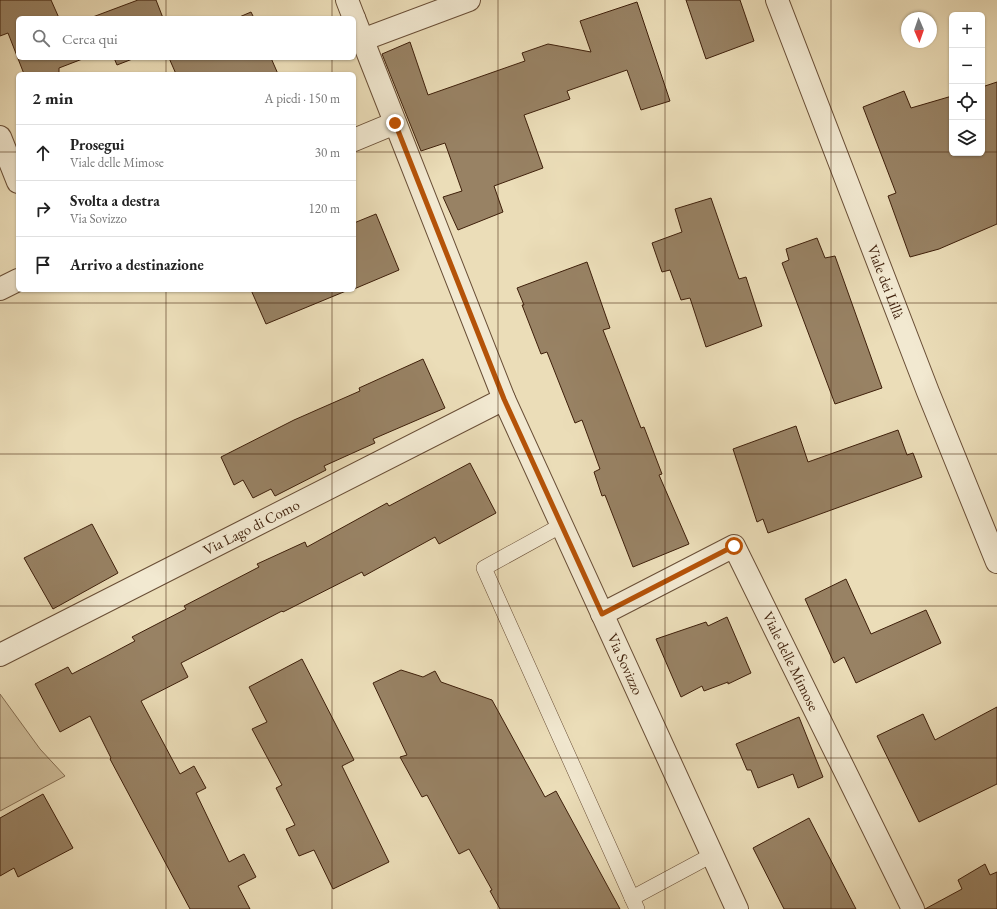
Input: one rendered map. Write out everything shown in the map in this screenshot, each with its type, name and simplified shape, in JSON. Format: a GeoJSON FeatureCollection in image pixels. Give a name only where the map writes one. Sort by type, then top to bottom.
{"type":"FeatureCollection","features":[{"type":"Feature","properties":{"kind":"street","name":"Via Sovizzo"},"geometry":{"type":"LineString","coordinates":[[347,0],[353,16]]}},
{"type":"Feature","properties":{"kind":"street"},"geometry":{"type":"LineString","coordinates":[[362,40],[469,0]]}},
{"type":"Feature","properties":{"kind":"street","name":"Viale dei Lillà"},"geometry":{"type":"LineString","coordinates":[[777,0],[925,385],[997,562]]}},
{"type":"Feature","properties":{"kind":"street","name":"Via Sovizzo"},"geometry":{"type":"LineString","coordinates":[[356,24],[504,399],[737,909]]}},
{"type":"Feature","properties":{"kind":"street"},"geometry":{"type":"LineString","coordinates":[[356,139],[395,123]]}},
{"type":"Feature","properties":{"kind":"street"},"geometry":{"type":"LineString","coordinates":[[0,137],[16,177]]}},
{"type":"Feature","properties":{"kind":"street"},"geometry":{"type":"LineString","coordinates":[[0,289],[16,281]]}},
{"type":"Feature","properties":{"kind":"street","name":"Via Lago di Como"},"geometry":{"type":"LineString","coordinates":[[0,655],[504,399]]}},
{"type":"Feature","properties":{"kind":"street","name":"Viale delle Mimose"},"geometry":{"type":"LineString","coordinates":[[602,614],[734,546],[913,909]]}},
{"type":"Feature","properties":{"kind":"lane"},"geometry":{"type":"LineString","coordinates":[[562,525],[484,568],[634,903],[712,855]]}},
{"type":"Feature","properties":{"kind":"shaded area"},"geometry":{"type":"Polygon","coordinates":[[[0,694],[40,749],[65,776],[0,811],[0,694]]]}},
{"type":"Feature","properties":{"kind":"building"},"geometry":{"type":"Polygon","coordinates":[[[0,0],[51,0],[58,16],[16,16],[16,54],[8,33],[0,36],[0,0]]]}},
{"type":"Feature","properties":{"kind":"building"},"geometry":{"type":"Polygon","coordinates":[[[138,0],[156,0],[162,16],[95,16],[138,0]]]}},
{"type":"Feature","properties":{"kind":"building"},"geometry":{"type":"Polygon","coordinates":[[[686,0],[740,0],[754,41],[706,59],[686,0]]]}},
{"type":"Feature","properties":{"kind":"building"},"geometry":{"type":"Polygon","coordinates":[[[637,2],[670,101],[641,110],[627,70],[567,91],[570,99],[524,115],[543,168],[494,186],[503,212],[458,230],[443,197],[462,191],[445,143],[421,151],[382,54],[410,42],[428,95],[525,61],[522,53],[548,44],[591,52],[580,21],[637,2]]]}},
{"type":"Feature","properties":{"kind":"building"},"geometry":{"type":"Polygon","coordinates":[[[251,12],[253,16],[242,16],[251,12]]]}},
{"type":"Feature","properties":{"kind":"building"},"geometry":{"type":"Polygon","coordinates":[[[19,60],[80,60],[59,68],[59,72],[23,72],[19,60]]]}},
{"type":"Feature","properties":{"kind":"building"},"geometry":{"type":"Polygon","coordinates":[[[115,60],[130,60],[117,65],[115,60]]]}},
{"type":"Feature","properties":{"kind":"building"},"geometry":{"type":"Polygon","coordinates":[[[170,60],[272,60],[277,72],[175,72],[170,60]]]}},
{"type":"Feature","properties":{"kind":"building"},"geometry":{"type":"Polygon","coordinates":[[[997,82],[997,224],[939,249],[910,257],[888,196],[896,193],[863,107],[904,91],[911,108],[949,97],[949,156],[985,156],[985,86],[997,82]]]}},
{"type":"Feature","properties":{"kind":"building"},"geometry":{"type":"Polygon","coordinates":[[[711,198],[739,279],[746,277],[762,326],[706,347],[690,298],[681,300],[670,270],[662,272],[652,243],[682,232],[675,209],[711,198]]]}},
{"type":"Feature","properties":{"kind":"building"},"geometry":{"type":"Polygon","coordinates":[[[376,214],[399,270],[356,288],[356,222],[376,214]]]}},
{"type":"Feature","properties":{"kind":"building"},"geometry":{"type":"Polygon","coordinates":[[[817,238],[825,258],[835,256],[882,388],[835,404],[782,263],[789,260],[786,249],[817,238]]]}},
{"type":"Feature","properties":{"kind":"building"},"geometry":{"type":"Polygon","coordinates":[[[587,262],[610,328],[603,330],[641,428],[644,427],[662,474],[659,475],[689,544],[633,567],[605,495],[602,496],[594,472],[600,469],[582,420],[575,423],[547,352],[541,354],[517,288],[587,262]]]}},
{"type":"Feature","properties":{"kind":"building"},"geometry":{"type":"Polygon","coordinates":[[[252,292],[344,292],[266,324],[252,292]]]}},
{"type":"Feature","properties":{"kind":"building"},"geometry":{"type":"Polygon","coordinates":[[[423,359],[445,408],[373,439],[375,443],[324,466],[326,470],[275,496],[271,489],[253,498],[243,480],[234,485],[221,457],[294,420],[360,391],[359,388],[423,359]]]}},
{"type":"Feature","properties":{"kind":"building"},"geometry":{"type":"Polygon","coordinates":[[[796,426],[808,462],[898,430],[907,455],[913,453],[922,477],[768,533],[763,519],[757,522],[733,449],[796,426]]]}},
{"type":"Feature","properties":{"kind":"building"},"geometry":{"type":"Polygon","coordinates":[[[470,463],[496,513],[439,544],[435,537],[364,576],[362,572],[181,663],[188,677],[141,701],[180,774],[194,766],[206,788],[196,793],[229,862],[244,854],[256,877],[238,886],[250,909],[190,909],[110,759],[111,758],[90,716],[60,732],[35,684],[68,667],[72,674],[135,641],[132,637],[186,609],[184,606],[259,567],[257,564],[305,542],[307,547],[387,503],[389,506],[470,463]]]}},
{"type":"Feature","properties":{"kind":"building"},"geometry":{"type":"Polygon","coordinates":[[[92,524],[118,573],[53,609],[24,558],[92,524]]]}},
{"type":"Feature","properties":{"kind":"building"},"geometry":{"type":"Polygon","coordinates":[[[846,579],[871,634],[926,610],[941,643],[856,683],[844,657],[834,663],[805,599],[846,579]]]}},
{"type":"Feature","properties":{"kind":"building"},"geometry":{"type":"Polygon","coordinates":[[[727,617],[751,673],[728,684],[728,682],[704,691],[702,686],[681,697],[656,639],[706,622],[708,626],[727,617]]]}},
{"type":"Feature","properties":{"kind":"building"},"geometry":{"type":"Polygon","coordinates":[[[302,659],[354,760],[342,766],[389,862],[333,889],[314,850],[299,856],[286,829],[295,825],[276,788],[282,785],[252,729],[267,722],[249,687],[302,659]]]}},
{"type":"Feature","properties":{"kind":"building"},"geometry":{"type":"Polygon","coordinates":[[[401,670],[423,677],[435,671],[441,682],[492,700],[545,797],[556,791],[620,909],[500,909],[490,891],[492,890],[469,849],[459,854],[427,795],[422,797],[400,757],[407,755],[373,683],[401,670]]]}},
{"type":"Feature","properties":{"kind":"building"},"geometry":{"type":"Polygon","coordinates":[[[997,707],[997,784],[919,822],[877,736],[923,714],[935,740],[997,707]]]}},
{"type":"Feature","properties":{"kind":"building"},"geometry":{"type":"Polygon","coordinates":[[[799,717],[823,777],[798,788],[793,774],[758,788],[751,770],[747,770],[736,744],[799,717]]]}},
{"type":"Feature","properties":{"kind":"building"},"geometry":{"type":"Polygon","coordinates":[[[43,794],[73,848],[18,877],[14,868],[0,876],[0,818],[43,794]]]}},
{"type":"Feature","properties":{"kind":"building"},"geometry":{"type":"Polygon","coordinates":[[[809,818],[856,909],[784,909],[753,848],[809,818]]]}},
{"type":"Feature","properties":{"kind":"building"},"geometry":{"type":"Polygon","coordinates":[[[985,864],[990,875],[997,872],[997,909],[925,909],[962,889],[958,880],[985,864]]]}},
{"type":"Feature","properties":{"kind":"route"},"geometry":{"type":"LineString","coordinates":[[395,123],[488,362],[602,614],[734,546]]}}]}
